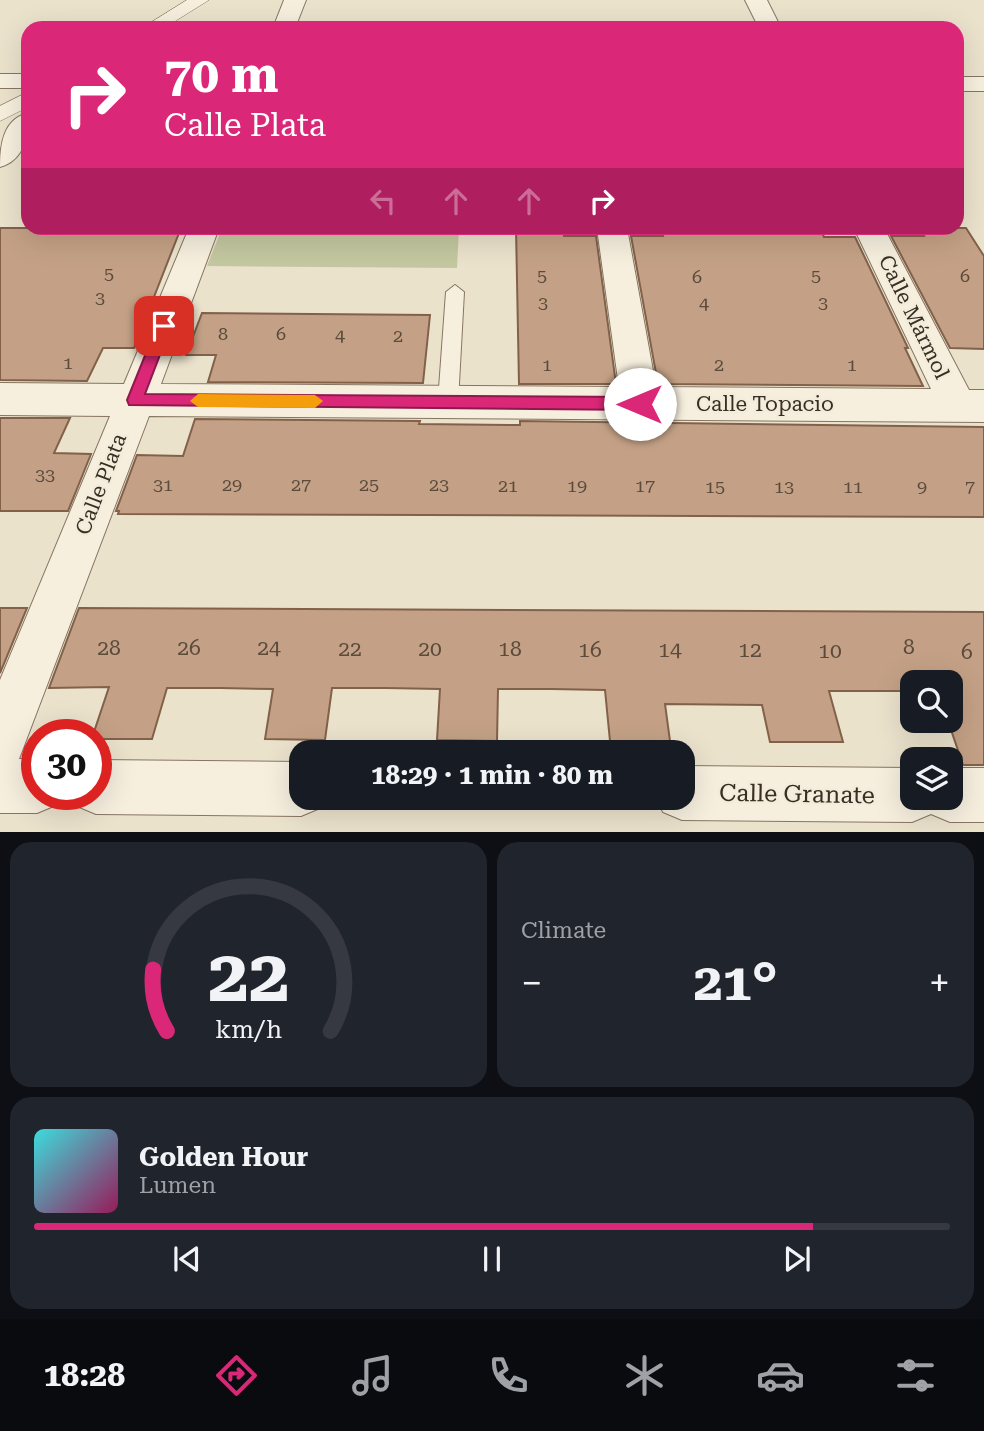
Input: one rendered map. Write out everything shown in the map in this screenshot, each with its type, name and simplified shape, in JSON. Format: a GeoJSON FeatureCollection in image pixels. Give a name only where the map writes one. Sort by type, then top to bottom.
{"type":"FeatureCollection","features":[{"type":"Feature","properties":{"kind":"street"},"geometry":{"type":"LineString","coordinates":[[163,21],[200,0]]}},
{"type":"Feature","properties":{"kind":"street"},"geometry":{"type":"LineString","coordinates":[[287,21],[295,0]]}},
{"type":"Feature","properties":{"kind":"street"},"geometry":{"type":"LineString","coordinates":[[756,0],[766,21]]}},
{"type":"Feature","properties":{"kind":"street"},"geometry":{"type":"LineString","coordinates":[[0,81],[21,81]]}},
{"type":"Feature","properties":{"kind":"street"},"geometry":{"type":"LineString","coordinates":[[964,84],[984,84]]}},
{"type":"Feature","properties":{"kind":"street"},"geometry":{"type":"LineString","coordinates":[[0,115],[21,103]]}},
{"type":"Feature","properties":{"kind":"street"},"geometry":{"type":"LineString","coordinates":[[0,158],[21,130]]}},
{"type":"Feature","properties":{"kind":"street","name":"Calle Plata"},"geometry":{"type":"LineString","coordinates":[[0,742],[201,235]]}},
{"type":"Feature","properties":{"kind":"street"},"geometry":{"type":"LineString","coordinates":[[613,235],[640,404]]}},
{"type":"Feature","properties":{"kind":"street","name":"Calle Mármol"},"geometry":{"type":"LineString","coordinates":[[873,235],[971,406]]}},
{"type":"Feature","properties":{"kind":"street","name":"Calle Topacio"},"geometry":{"type":"LineString","coordinates":[[0,399],[971,406]]}},
{"type":"Feature","properties":{"kind":"street"},"geometry":{"type":"LineString","coordinates":[[0,786],[21,786]]}},
{"type":"Feature","properties":{"kind":"street"},"geometry":{"type":"LineString","coordinates":[[112,787],[289,789]]}},
{"type":"Feature","properties":{"kind":"street","name":"Calle Granate"},"geometry":{"type":"LineString","coordinates":[[695,793],[900,795]]}},
{"type":"Feature","properties":{"kind":"street"},"geometry":{"type":"LineString","coordinates":[[963,795],[984,795]]}},
{"type":"Feature","properties":{"kind":"lane"},"geometry":{"type":"LineString","coordinates":[[448,402],[455,292]]}},
{"type":"Feature","properties":{"kind":"green space"},"geometry":{"type":"Polygon","coordinates":[[[219,235],[459,235],[457,268],[207,266],[219,235]]]}},
{"type":"Feature","properties":{"kind":"building"},"geometry":{"type":"Polygon","coordinates":[[[0,228],[21,228],[21,235],[178,235],[134,348],[103,348],[87,381],[0,380],[0,228]]]}},
{"type":"Feature","properties":{"kind":"building"},"geometry":{"type":"Polygon","coordinates":[[[966,228],[984,256],[984,349],[950,348],[891,236],[964,235],[966,228]]]}},
{"type":"Feature","properties":{"kind":"building"},"geometry":{"type":"Polygon","coordinates":[[[516,235],[596,236],[616,384],[519,384],[516,235]]]}},
{"type":"Feature","properties":{"kind":"building"},"geometry":{"type":"Polygon","coordinates":[[[631,236],[855,237],[908,348],[905,348],[923,386],[658,384],[631,236]]]}},
{"type":"Feature","properties":{"kind":"building"},"geometry":{"type":"Polygon","coordinates":[[[202,313],[430,315],[423,383],[208,382],[216,355],[186,355],[202,313]]]}},
{"type":"Feature","properties":{"kind":"building"},"geometry":{"type":"Polygon","coordinates":[[[0,418],[70,418],[54,453],[91,454],[68,511],[0,511],[0,418]]]}},
{"type":"Feature","properties":{"kind":"building"},"geometry":{"type":"Polygon","coordinates":[[[195,419],[420,421],[419,424],[520,425],[520,421],[984,427],[984,517],[118,514],[119,511],[116,511],[137,455],[183,456],[195,419]]]}},
{"type":"Feature","properties":{"kind":"building"},"geometry":{"type":"Polygon","coordinates":[[[0,608],[27,608],[0,673],[0,608]]]}},
{"type":"Feature","properties":{"kind":"building"},"geometry":{"type":"Polygon","coordinates":[[[79,608],[984,612],[984,765],[963,765],[963,747],[957,747],[952,733],[963,733],[963,670],[900,670],[900,691],[829,691],[843,742],[770,742],[762,705],[665,704],[670,740],[610,740],[605,690],[551,689],[498,689],[497,740],[437,740],[440,689],[386,688],[332,688],[325,740],[265,739],[273,689],[167,688],[152,739],[112,739],[112,719],[98,719],[109,687],[49,688],[79,608]]]}},
{"type":"Feature","properties":{"kind":"slow traffic"},"geometry":{"type":"LineString","coordinates":[[198,401],[315,401]]}},
{"type":"Feature","properties":{"kind":"route"},"geometry":{"type":"LineString","coordinates":[[164,326],[134,400],[640,404]]}}]}
